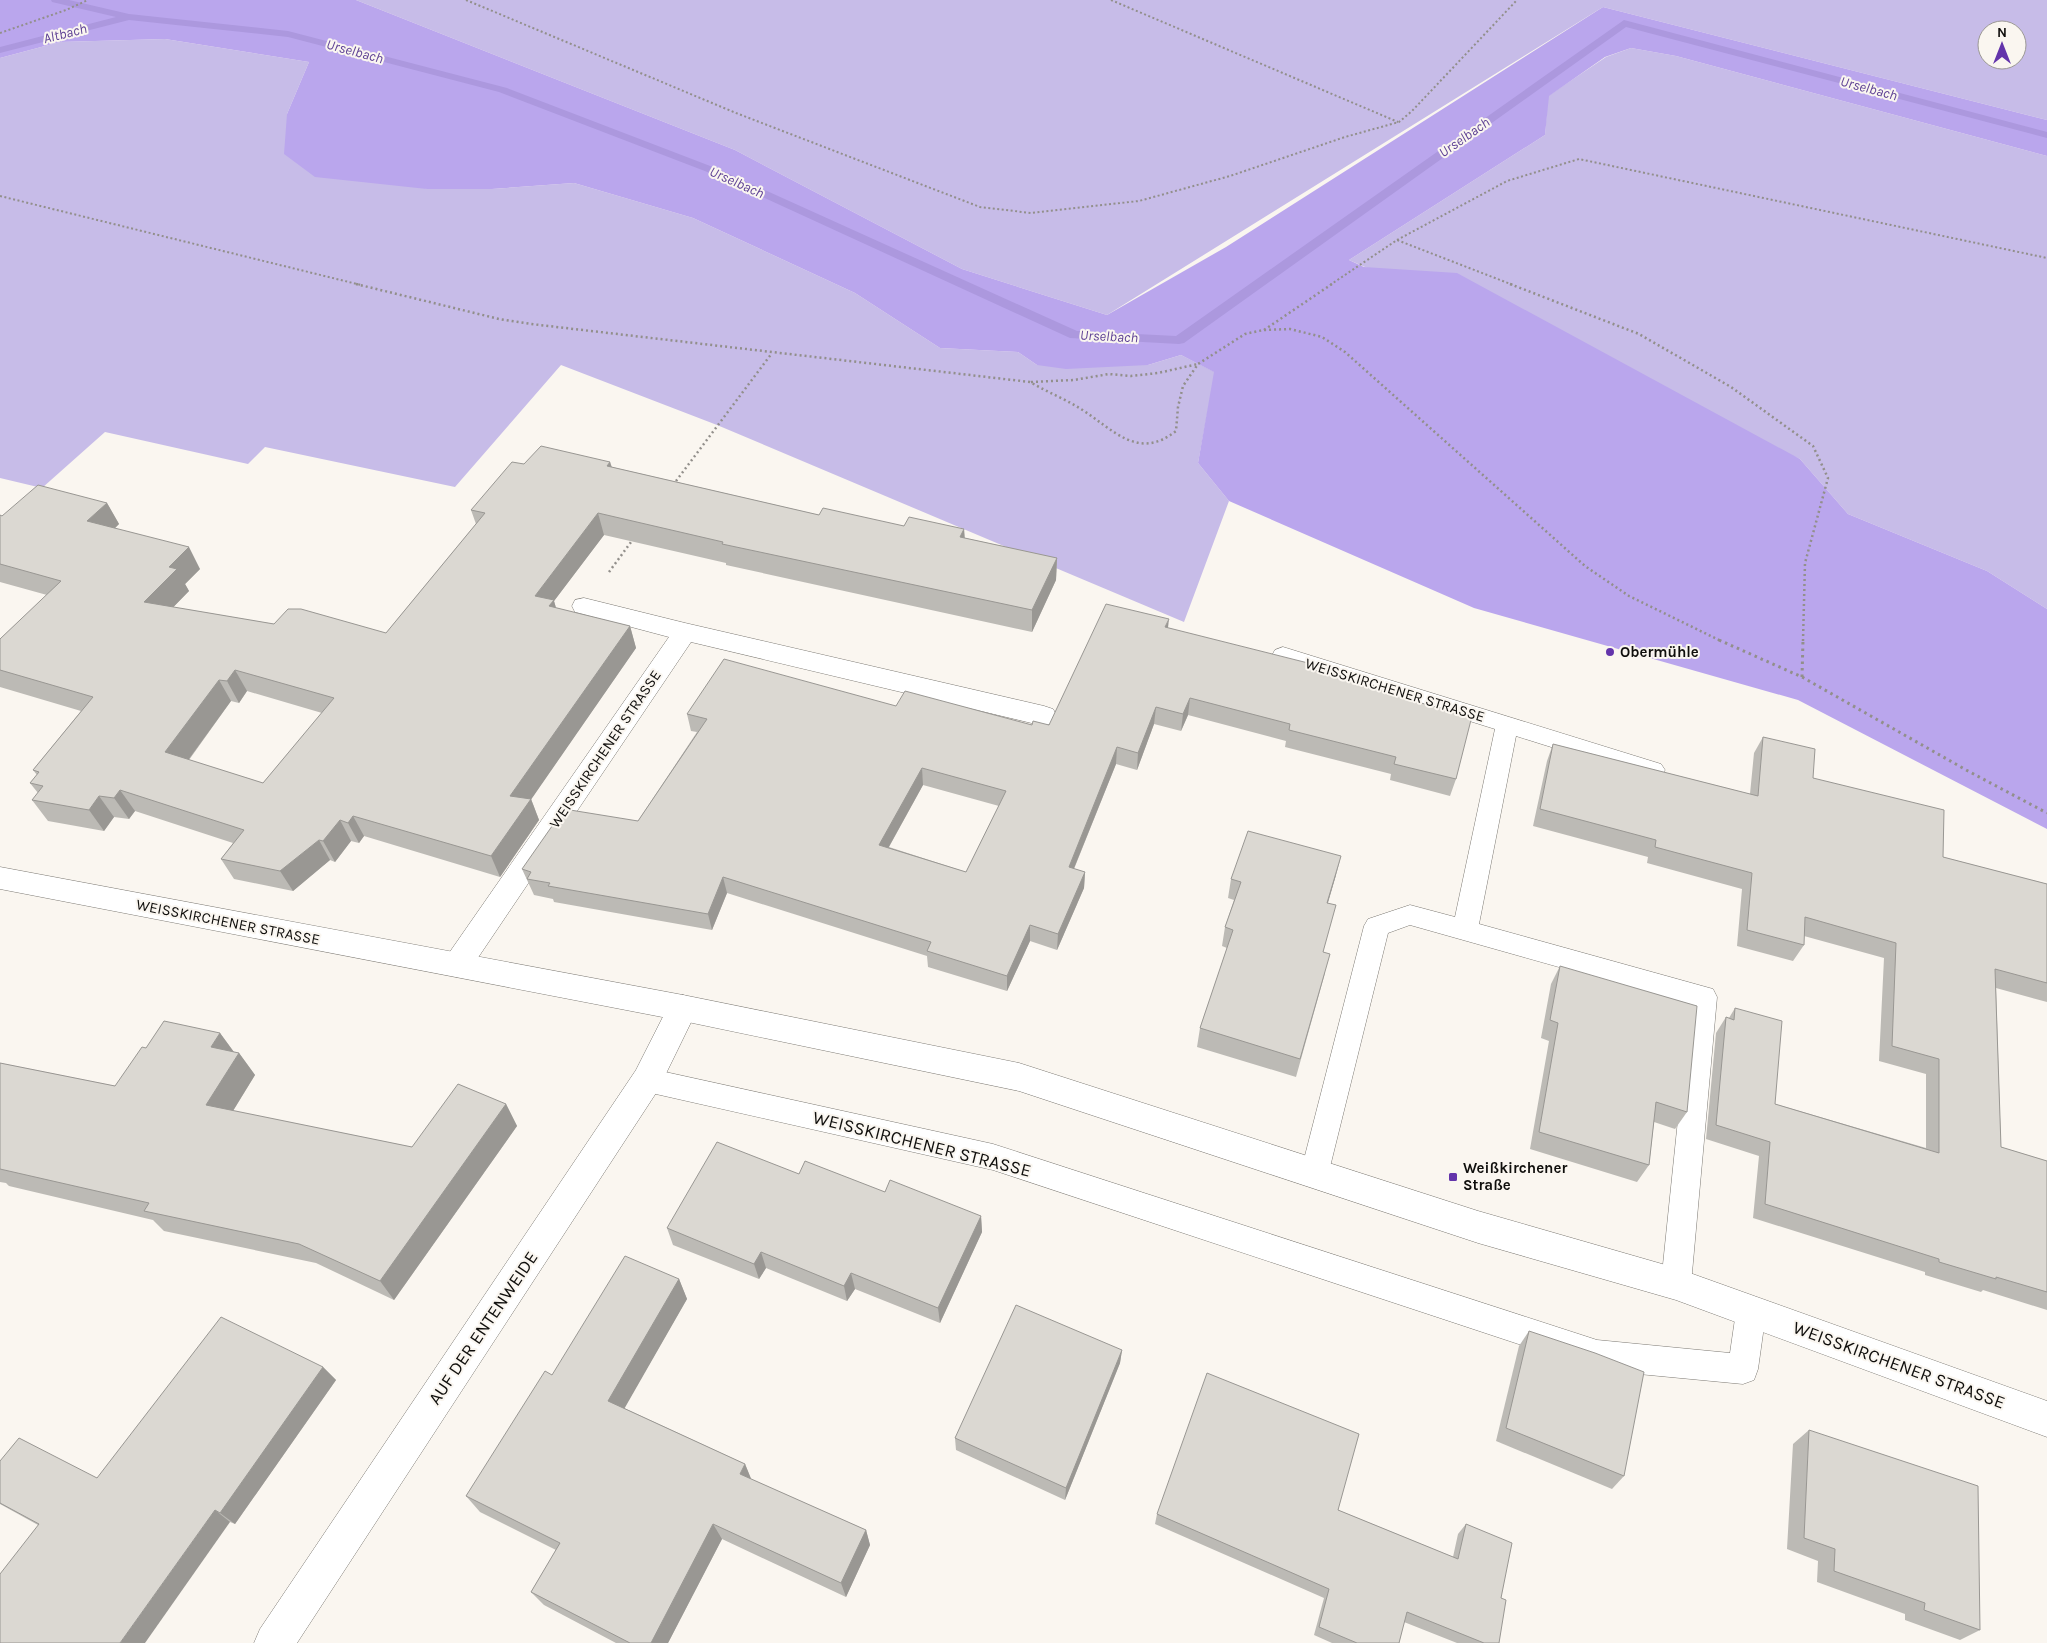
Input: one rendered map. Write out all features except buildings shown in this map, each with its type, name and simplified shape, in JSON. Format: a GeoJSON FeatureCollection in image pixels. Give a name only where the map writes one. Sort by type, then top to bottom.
{"type":"FeatureCollection","features":[{"type":"Feature","properties":{"kind":"street"},"geometry":{"type":"LineString","coordinates":[[584,606],[685,632],[1044,716]]}},
{"type":"Feature","properties":{"kind":"street","name":"WEISSKIRCHENER STRASSE"},"geometry":{"type":"LineString","coordinates":[[457,965],[685,632]]}},
{"type":"Feature","properties":{"kind":"street","name":"WEISSKIRCHENER STRASSE"},"geometry":{"type":"LineString","coordinates":[[0,878],[683,1008],[1019,1077],[1314,1175],[1478,1227],[1676,1284],[2047,1419]]}},
{"type":"Feature","properties":{"kind":"street","name":"AUF DER ENTENWEIDE"},"geometry":{"type":"LineString","coordinates":[[274,1643],[647,1080],[683,1008]]}},
{"type":"Feature","properties":{"kind":"lane","name":"WEISSKIRCHENER STRASSE"},"geometry":{"type":"LineString","coordinates":[[1283,655],[1653,770]]}},
{"type":"Feature","properties":{"kind":"lane"},"geometry":{"type":"LineString","coordinates":[[1465,930],[1507,725]]}},
{"type":"Feature","properties":{"kind":"lane"},"geometry":{"type":"LineString","coordinates":[[1314,1175],[1377,926],[1410,915],[1704,997],[1676,1284]]}},
{"type":"Feature","properties":{"kind":"lane","name":"WEISSKIRCHENER STRASSE"},"geometry":{"type":"LineString","coordinates":[[647,1080],[993,1157],[1597,1355],[1743,1369],[1751,1312]]}},
{"type":"Feature","properties":{"kind":"path"},"geometry":{"type":"LineString","coordinates":[[0,33],[66,10],[88,0]]}},
{"type":"Feature","properties":{"kind":"path"},"geometry":{"type":"LineString","coordinates":[[466,0],[736,113],[980,207],[1031,213],[1139,202],[1230,176],[1345,137],[1399,122],[1412,111],[1516,0]]}},
{"type":"Feature","properties":{"kind":"path"},"geometry":{"type":"LineString","coordinates":[[1111,0],[1399,122]]}},
{"type":"Feature","properties":{"kind":"path"},"geometry":{"type":"LineString","coordinates":[[1263,330],[1397,240],[1507,181],[1579,159],[2047,258]]}},
{"type":"Feature","properties":{"kind":"path"},"geometry":{"type":"LineString","coordinates":[[0,196],[498,319],[540,326],[1030,382],[1074,380],[1109,374],[1130,376],[1158,373],[1198,364],[1244,334],[1263,330],[1290,329],[1322,337],[1345,352],[1585,566],[1629,596],[1690,627],[1802,677],[1968,771],[2047,813]]}},
{"type":"Feature","properties":{"kind":"path"},"geometry":{"type":"LineString","coordinates":[[1397,240],[1639,334],[1731,387],[1813,446],[1828,478],[1805,563],[1802,677]]}},
{"type":"Feature","properties":{"kind":"path"},"geometry":{"type":"LineString","coordinates":[[670,489],[772,353]]}},
{"type":"Feature","properties":{"kind":"path"},"geometry":{"type":"LineString","coordinates":[[1030,382],[1082,411],[1124,439],[1148,444],[1168,440],[1176,431],[1178,407],[1183,386],[1198,364]]}},
{"type":"Feature","properties":{"kind":"path"},"geometry":{"type":"LineString","coordinates":[[584,606],[636,536]]}},
{"type":"Feature","properties":{"kind":"shaded area"},"geometry":{"type":"Polygon","coordinates":[[[0,0],[356,0],[735,150],[962,269],[1107,315],[1226,247],[1603,7],[2047,120],[2047,156],[1676,56],[1631,48],[1605,57],[1549,96],[1545,135],[1349,260],[1364,267],[1457,273],[1800,459],[1848,514],[1987,571],[2047,609],[2047,829],[1798,700],[1474,608],[1229,501],[1198,463],[1214,372],[1181,355],[1148,365],[1066,369],[1037,365],[1018,352],[940,348],[855,293],[693,218],[574,183],[492,189],[427,189],[315,177],[284,154],[287,114],[309,62],[165,39],[60,42],[0,58],[0,0]]]}},
{"type":"Feature","properties":{"kind":"shaded area"},"geometry":{"type":"Polygon","coordinates":[[[356,0],[2047,0],[2047,120],[1603,7],[1107,315],[962,269],[735,150],[356,0]]]}},
{"type":"Feature","properties":{"kind":"shaded area"},"geometry":{"type":"Polygon","coordinates":[[[165,39],[309,62],[287,114],[427,189],[492,189],[574,183],[693,218],[855,293],[940,348],[1018,352],[1037,365],[1148,365],[1181,355],[1215,372],[1198,463],[1229,501],[1184,622],[717,425],[561,365],[455,487],[265,447],[248,464],[105,432],[42,488],[0,478],[0,58],[60,42],[165,39]]]}},
{"type":"Feature","properties":{"kind":"shaded area"},"geometry":{"type":"Polygon","coordinates":[[[1631,48],[1676,56],[2047,156],[2047,609],[1987,571],[1848,514],[1800,459],[1349,260],[1545,135],[1548,96],[1606,57],[1631,48]]]}},
{"type":"Feature","properties":{"kind":"waterway","name":"Urselbach"},"geometry":{"type":"LineString","coordinates":[[56,0],[129,17],[288,34],[503,90],[714,171],[1075,335],[1179,340],[1624,23],[2047,135]]}},
{"type":"Feature","properties":{"kind":"waterway","name":"Altbach"},"geometry":{"type":"LineString","coordinates":[[0,50],[125,18]]}},
{"type":"Feature","properties":{"kind":"place","name":"Obermühle"},"geometry":{"type":"Point","coordinates":[1610,652]}},
{"type":"Feature","properties":{"kind":"place","name":"Weißkirchener Straße"},"geometry":{"type":"Point","coordinates":[1453,1177]}}]}
